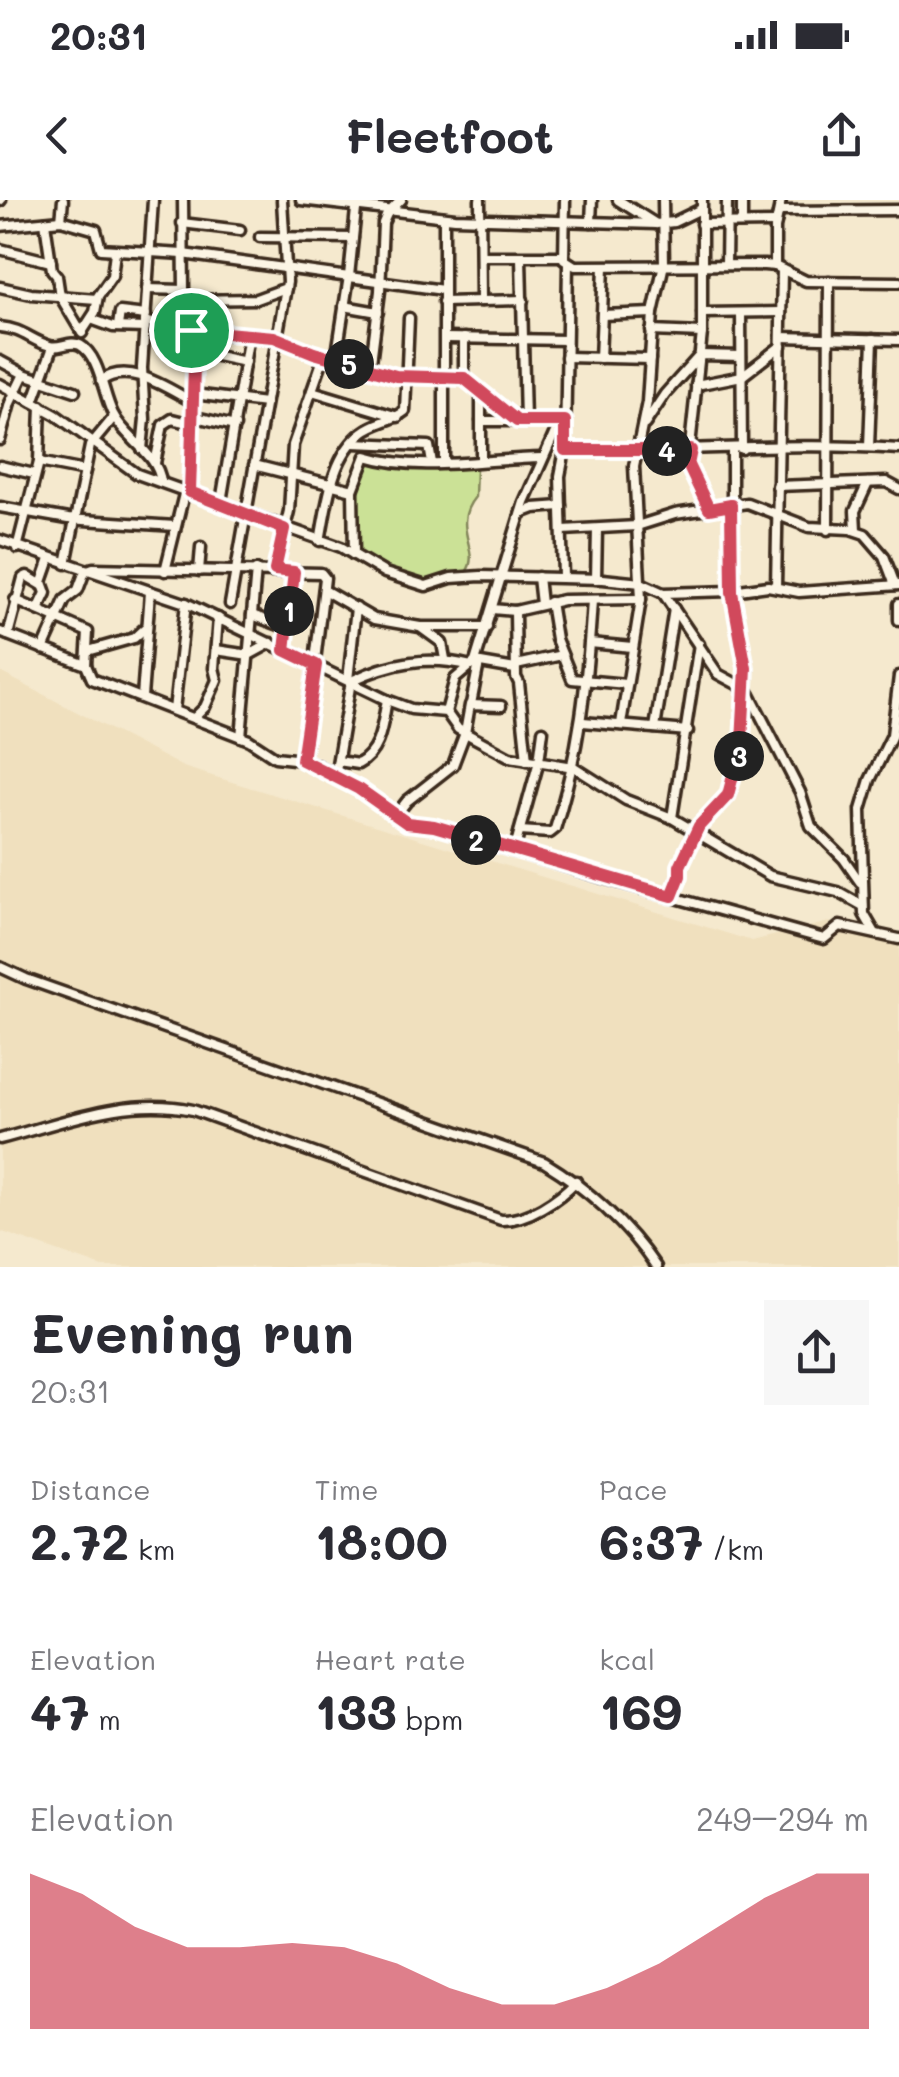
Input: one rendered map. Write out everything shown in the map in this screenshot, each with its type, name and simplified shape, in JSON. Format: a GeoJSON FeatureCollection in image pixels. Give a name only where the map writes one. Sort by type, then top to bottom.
{"type":"FeatureCollection","features":[{"type":"Feature","properties":{"kind":"street"},"geometry":{"type":"LineString","coordinates":[[61,220],[63,200]]}},
{"type":"Feature","properties":{"kind":"street"},"geometry":{"type":"LineString","coordinates":[[142,449],[142,376],[153,200]]}},
{"type":"Feature","properties":{"kind":"street"},"geometry":{"type":"LineString","coordinates":[[165,571],[188,491],[192,420],[193,351],[184,290],[183,200]]}},
{"type":"Feature","properties":{"kind":"street"},"geometry":{"type":"LineString","coordinates":[[230,604],[286,288],[282,200]]}},
{"type":"Feature","properties":{"kind":"street"},"geometry":{"type":"LineString","coordinates":[[301,200],[356,203],[390,212],[444,217],[659,224],[690,216],[701,204]]}},
{"type":"Feature","properties":{"kind":"street"},"geometry":{"type":"LineString","coordinates":[[370,370],[383,223],[401,200]]}},
{"type":"Feature","properties":{"kind":"street"},"geometry":{"type":"LineString","coordinates":[[480,200],[481,301]]}},
{"type":"Feature","properties":{"kind":"street"},"geometry":{"type":"LineString","coordinates":[[563,576],[560,476],[565,450],[564,200]]}},
{"type":"Feature","properties":{"kind":"street"},"geometry":{"type":"LineString","coordinates":[[591,222],[592,200]]}},
{"type":"Feature","properties":{"kind":"street"},"geometry":{"type":"LineString","coordinates":[[618,200],[659,224]]}},
{"type":"Feature","properties":{"kind":"street"},"geometry":{"type":"LineString","coordinates":[[621,724],[641,599],[635,452],[642,428],[651,331],[664,264],[659,224],[663,200]]}},
{"type":"Feature","properties":{"kind":"street"},"geometry":{"type":"LineString","coordinates":[[726,264],[727,200]]}},
{"type":"Feature","properties":{"kind":"street"},"geometry":{"type":"LineString","coordinates":[[742,200],[742,223]]}},
{"type":"Feature","properties":{"kind":"street"},"geometry":{"type":"LineString","coordinates":[[776,586],[782,312],[776,223],[782,200]]}},
{"type":"Feature","properties":{"kind":"street"},"geometry":{"type":"LineString","coordinates":[[336,360],[350,276],[356,203]]}},
{"type":"Feature","properties":{"kind":"street"},"geometry":{"type":"LineString","coordinates":[[701,204],[702,333],[688,465],[709,509]]}},
{"type":"Feature","properties":{"kind":"street"},"geometry":{"type":"LineString","coordinates":[[780,212],[876,205],[899,210]]}},
{"type":"Feature","properties":{"kind":"street"},"geometry":{"type":"LineString","coordinates":[[444,217],[444,463]]}},
{"type":"Feature","properties":{"kind":"street"},"geometry":{"type":"LineString","coordinates":[[0,226],[61,220],[96,230],[99,248],[115,252],[183,254],[443,290]]}},
{"type":"Feature","properties":{"kind":"street"},"geometry":{"type":"LineString","coordinates":[[45,222],[60,296],[82,332]]}},
{"type":"Feature","properties":{"kind":"street"},"geometry":{"type":"LineString","coordinates":[[701,224],[776,223]]}},
{"type":"Feature","properties":{"kind":"street"},"geometry":{"type":"LineString","coordinates":[[182,224],[240,230]]}},
{"type":"Feature","properties":{"kind":"street"},"geometry":{"type":"LineString","coordinates":[[260,237],[353,238]]}},
{"type":"Feature","properties":{"kind":"street"},"geometry":{"type":"LineString","coordinates":[[0,249],[51,262]]}},
{"type":"Feature","properties":{"kind":"street"},"geometry":{"type":"LineString","coordinates":[[78,344],[97,308],[97,298],[112,276],[115,252]]}},
{"type":"Feature","properties":{"kind":"street"},"geometry":{"type":"LineString","coordinates":[[482,256],[604,266],[726,264],[779,268],[806,281],[899,282]]}},
{"type":"Feature","properties":{"kind":"street"},"geometry":{"type":"LineString","coordinates":[[521,258],[521,421]]}},
{"type":"Feature","properties":{"kind":"street"},"geometry":{"type":"LineString","coordinates":[[600,358],[604,266]]}},
{"type":"Feature","properties":{"kind":"street"},"geometry":{"type":"LineString","coordinates":[[828,530],[829,282]]}},
{"type":"Feature","properties":{"kind":"street"},"geometry":{"type":"LineString","coordinates":[[0,287],[97,298]]}},
{"type":"Feature","properties":{"kind":"street"},"geometry":{"type":"LineString","coordinates":[[147,288],[184,290]]}},
{"type":"Feature","properties":{"kind":"street"},"geometry":{"type":"LineString","coordinates":[[186,300],[256,299],[286,288]]}},
{"type":"Feature","properties":{"kind":"street"},"geometry":{"type":"LineString","coordinates":[[443,302],[523,300]]}},
{"type":"Feature","properties":{"kind":"street"},"geometry":{"type":"LineString","coordinates":[[344,306],[378,312]]}},
{"type":"Feature","properties":{"kind":"street"},"geometry":{"type":"LineString","coordinates":[[702,312],[782,312]]}},
{"type":"Feature","properties":{"kind":"street"},"geometry":{"type":"LineString","coordinates":[[672,896],[680,866],[699,826],[732,786],[742,741],[746,655],[732,592],[731,505],[742,376],[741,312]]}},
{"type":"Feature","properties":{"kind":"street"},"geometry":{"type":"LineString","coordinates":[[602,314],[654,313]]}},
{"type":"Feature","properties":{"kind":"street"},"geometry":{"type":"LineString","coordinates":[[320,541],[331,482],[351,446],[364,430],[405,411],[408,318]]}},
{"type":"Feature","properties":{"kind":"street"},"geometry":{"type":"LineString","coordinates":[[90,319],[118,326],[145,321],[174,330],[277,338],[370,370],[408,377],[464,378],[521,421]]}},
{"type":"Feature","properties":{"kind":"street"},"geometry":{"type":"LineString","coordinates":[[0,328],[19,329],[53,347],[78,344]]}},
{"type":"Feature","properties":{"kind":"street"},"geometry":{"type":"LineString","coordinates":[[651,331],[702,333]]}},
{"type":"Feature","properties":{"kind":"street"},"geometry":{"type":"LineString","coordinates":[[221,502],[249,335]]}},
{"type":"Feature","properties":{"kind":"street"},"geometry":{"type":"LineString","coordinates":[[445,338],[566,340]]}},
{"type":"Feature","properties":{"kind":"street"},"geometry":{"type":"LineString","coordinates":[[464,338],[464,378]]}},
{"type":"Feature","properties":{"kind":"street"},"geometry":{"type":"LineString","coordinates":[[869,446],[873,339]]}},
{"type":"Feature","properties":{"kind":"street"},"geometry":{"type":"LineString","coordinates":[[696,385],[742,376],[781,341],[899,340]]}},
{"type":"Feature","properties":{"kind":"street"},"geometry":{"type":"LineString","coordinates":[[78,344],[90,356],[114,418],[155,463],[161,482]]}},
{"type":"Feature","properties":{"kind":"street"},"geometry":{"type":"LineString","coordinates":[[17,548],[38,462],[37,404],[41,380],[53,347]]}},
{"type":"Feature","properties":{"kind":"street"},"geometry":{"type":"LineString","coordinates":[[193,351],[245,362]]}},
{"type":"Feature","properties":{"kind":"street"},"geometry":{"type":"LineString","coordinates":[[642,428],[664,394],[700,355],[741,356]]}},
{"type":"Feature","properties":{"kind":"street"},"geometry":{"type":"LineString","coordinates":[[275,570],[292,474],[292,445],[324,356]]}},
{"type":"Feature","properties":{"kind":"street"},"geometry":{"type":"LineString","coordinates":[[566,358],[650,359]]}},
{"type":"Feature","properties":{"kind":"street"},"geometry":{"type":"LineString","coordinates":[[0,361],[24,374],[75,391]]}},
{"type":"Feature","properties":{"kind":"street"},"geometry":{"type":"LineString","coordinates":[[0,440],[14,392],[24,374]]}},
{"type":"Feature","properties":{"kind":"street"},"geometry":{"type":"LineString","coordinates":[[101,381],[108,376],[142,376],[193,398],[240,398],[265,403]]}},
{"type":"Feature","properties":{"kind":"street"},"geometry":{"type":"LineString","coordinates":[[0,384],[37,404],[133,472],[221,502],[354,555],[385,573],[426,586],[464,576],[599,579],[640,583],[662,593],[732,592],[776,586],[799,592],[897,585],[875,542],[856,530],[809,528],[747,503],[675,514],[637,526],[563,530]]}},
{"type":"Feature","properties":{"kind":"street"},"geometry":{"type":"LineString","coordinates":[[312,391],[398,417]]}},
{"type":"Feature","properties":{"kind":"street"},"geometry":{"type":"LineString","coordinates":[[481,391],[481,460]]}},
{"type":"Feature","properties":{"kind":"street"},"geometry":{"type":"LineString","coordinates":[[66,564],[92,442],[114,418]]}},
{"type":"Feature","properties":{"kind":"street"},"geometry":{"type":"LineString","coordinates":[[155,463],[163,426],[174,419],[206,419],[235,426]]}},
{"type":"Feature","properties":{"kind":"street"},"geometry":{"type":"LineString","coordinates":[[482,420],[563,421]]}},
{"type":"Feature","properties":{"kind":"street"},"geometry":{"type":"LineString","coordinates":[[396,815],[407,801],[453,764],[464,733],[475,664],[499,578],[542,458],[563,421]]}},
{"type":"Feature","properties":{"kind":"street"},"geometry":{"type":"LineString","coordinates":[[565,450],[635,452],[829,445],[899,448]]}},
{"type":"Feature","properties":{"kind":"street"},"geometry":{"type":"LineString","coordinates":[[351,446],[381,461],[444,463],[542,458]]}},
{"type":"Feature","properties":{"kind":"street"},"geometry":{"type":"LineString","coordinates":[[351,446],[429,446],[432,463]]}},
{"type":"Feature","properties":{"kind":"street"},"geometry":{"type":"LineString","coordinates":[[354,555],[354,490],[366,456]]}},
{"type":"Feature","properties":{"kind":"street"},"geometry":{"type":"LineString","coordinates":[[38,462],[86,471]]}},
{"type":"Feature","properties":{"kind":"street"},"geometry":{"type":"LineString","coordinates":[[0,466],[34,474]]}},
{"type":"Feature","properties":{"kind":"street"},"geometry":{"type":"LineString","coordinates":[[228,466],[292,474],[354,490]]}},
{"type":"Feature","properties":{"kind":"street"},"geometry":{"type":"LineString","coordinates":[[777,486],[886,482],[899,489]]}},
{"type":"Feature","properties":{"kind":"street"},"geometry":{"type":"LineString","coordinates":[[856,530],[855,510],[868,483]]}},
{"type":"Feature","properties":{"kind":"street"},"geometry":{"type":"LineString","coordinates":[[521,514],[534,508],[561,506]]}},
{"type":"Feature","properties":{"kind":"street"},"geometry":{"type":"LineString","coordinates":[[0,507],[76,520],[175,526]]}},
{"type":"Feature","properties":{"kind":"street"},"geometry":{"type":"LineString","coordinates":[[596,530],[602,600]]}},
{"type":"Feature","properties":{"kind":"street"},"geometry":{"type":"LineString","coordinates":[[0,541],[186,603],[387,700],[411,709],[446,712],[464,733],[510,757],[574,766],[626,800],[672,818],[780,880],[838,892],[863,906]]}},
{"type":"Feature","properties":{"kind":"street"},"geometry":{"type":"LineString","coordinates":[[198,571],[201,547]]}},
{"type":"Feature","properties":{"kind":"street"},"geometry":{"type":"LineString","coordinates":[[42,585],[50,559]]}},
{"type":"Feature","properties":{"kind":"street"},"geometry":{"type":"LineString","coordinates":[[85,571],[99,567],[275,570],[324,575],[302,760]]}},
{"type":"Feature","properties":{"kind":"street"},"geometry":{"type":"LineString","coordinates":[[241,736],[256,570]]}},
{"type":"Feature","properties":{"kind":"street"},"geometry":{"type":"LineString","coordinates":[[43,649],[67,598],[78,590],[85,571]]}},
{"type":"Feature","properties":{"kind":"street"},"geometry":{"type":"LineString","coordinates":[[285,650],[294,572]]}},
{"type":"Feature","properties":{"kind":"street"},"geometry":{"type":"LineString","coordinates":[[38,610],[46,593],[42,585],[24,576],[4,633],[86,665]]}},
{"type":"Feature","properties":{"kind":"street"},"geometry":{"type":"LineString","coordinates":[[538,577],[572,679],[626,684]]}},
{"type":"Feature","properties":{"kind":"street"},"geometry":{"type":"LineString","coordinates":[[324,590],[374,619],[420,627],[487,627]]}},
{"type":"Feature","properties":{"kind":"street"},"geometry":{"type":"LineString","coordinates":[[142,698],[150,592]]}},
{"type":"Feature","properties":{"kind":"street"},"geometry":{"type":"LineString","coordinates":[[662,593],[718,674],[746,689],[800,792],[810,826],[860,882]]}},
{"type":"Feature","properties":{"kind":"street"},"geometry":{"type":"LineString","coordinates":[[492,610],[515,611],[545,603],[641,599]]}},
{"type":"Feature","properties":{"kind":"street"},"geometry":{"type":"LineString","coordinates":[[15,600],[88,632],[86,665],[92,679],[241,736],[274,757],[302,760],[335,776],[407,823],[434,826],[824,939],[840,926],[899,938]]}},
{"type":"Feature","properties":{"kind":"street"},"geometry":{"type":"LineString","coordinates":[[520,830],[554,832],[574,766],[582,722],[592,600]]}},
{"type":"Feature","properties":{"kind":"street"},"geometry":{"type":"LineString","coordinates":[[174,710],[186,603]]}},
{"type":"Feature","properties":{"kind":"street"},"geometry":{"type":"LineString","coordinates":[[899,604],[899,620]]}},
{"type":"Feature","properties":{"kind":"street"},"geometry":{"type":"LineString","coordinates":[[335,776],[350,681],[356,608]]}},
{"type":"Feature","properties":{"kind":"street"},"geometry":{"type":"LineString","coordinates":[[654,728],[674,609]]}},
{"type":"Feature","properties":{"kind":"street"},"geometry":{"type":"LineString","coordinates":[[515,611],[516,667],[527,760]]}},
{"type":"Feature","properties":{"kind":"street"},"geometry":{"type":"LineString","coordinates":[[252,615],[287,628]]}},
{"type":"Feature","properties":{"kind":"street"},"geometry":{"type":"LineString","coordinates":[[194,717],[205,707],[217,680],[214,668],[218,618]]}},
{"type":"Feature","properties":{"kind":"street"},"geometry":{"type":"LineString","coordinates":[[88,651],[134,638],[148,626]]}},
{"type":"Feature","properties":{"kind":"street"},"geometry":{"type":"LineString","coordinates":[[420,627],[442,643],[445,660]]}},
{"type":"Feature","properties":{"kind":"street"},"geometry":{"type":"LineString","coordinates":[[216,650],[250,655],[271,643]]}},
{"type":"Feature","properties":{"kind":"street"},"geometry":{"type":"LineString","coordinates":[[590,643],[632,646]]}},
{"type":"Feature","properties":{"kind":"street"},"geometry":{"type":"LineString","coordinates":[[672,818],[699,644]]}},
{"type":"Feature","properties":{"kind":"street"},"geometry":{"type":"LineString","coordinates":[[350,681],[418,659],[516,667],[562,656]]}},
{"type":"Feature","properties":{"kind":"street"},"geometry":{"type":"LineString","coordinates":[[446,712],[455,679],[475,664]]}},
{"type":"Feature","properties":{"kind":"street"},"geometry":{"type":"LineString","coordinates":[[875,933],[866,922],[860,882],[861,810],[870,780],[892,736],[899,676]]}},
{"type":"Feature","properties":{"kind":"street"},"geometry":{"type":"LineString","coordinates":[[338,760],[358,764],[369,756],[379,739],[387,700]]}},
{"type":"Feature","properties":{"kind":"street"},"geometry":{"type":"LineString","coordinates":[[471,704],[500,706]]}},
{"type":"Feature","properties":{"kind":"street"},"geometry":{"type":"LineString","coordinates":[[582,722],[688,731]]}},
{"type":"Feature","properties":{"kind":"street"},"geometry":{"type":"LineString","coordinates":[[514,851],[539,761],[543,731]]}},
{"type":"Feature","properties":{"kind":"street"},"geometry":{"type":"LineString","coordinates":[[0,967],[26,980],[544,1162],[576,1181],[656,1267]]}},
{"type":"Feature","properties":{"kind":"street"},"geometry":{"type":"LineString","coordinates":[[0,1139],[134,1104],[168,1104],[501,1220],[508,1221],[537,1209],[576,1181]]}},
{"type":"Feature","properties":{"kind":"shaded area"},"geometry":{"type":"Polygon","coordinates":[[[0,672],[183,767],[752,941],[829,922],[899,944],[899,1267],[103,1267],[0,1231],[0,672]]]}},
{"type":"Feature","properties":{"kind":"green space"},"geometry":{"type":"Polygon","coordinates":[[[370,462],[476,468],[475,497],[465,518],[471,556],[466,572],[411,579],[360,557],[354,508],[359,482],[370,462]]]}},
{"type":"Feature","properties":{"kind":"route"},"geometry":{"type":"LineString","coordinates":[[191,330],[274,337],[314,353],[396,376],[464,378],[517,421],[565,421],[565,450],[691,450],[688,465],[709,509],[731,505],[732,592],[746,655],[745,709],[732,786],[699,826],[680,866],[672,896],[434,826],[407,823],[359,789],[302,760],[316,665],[285,650],[294,572],[275,570],[284,529],[190,492],[194,392],[191,330]]}}]}
